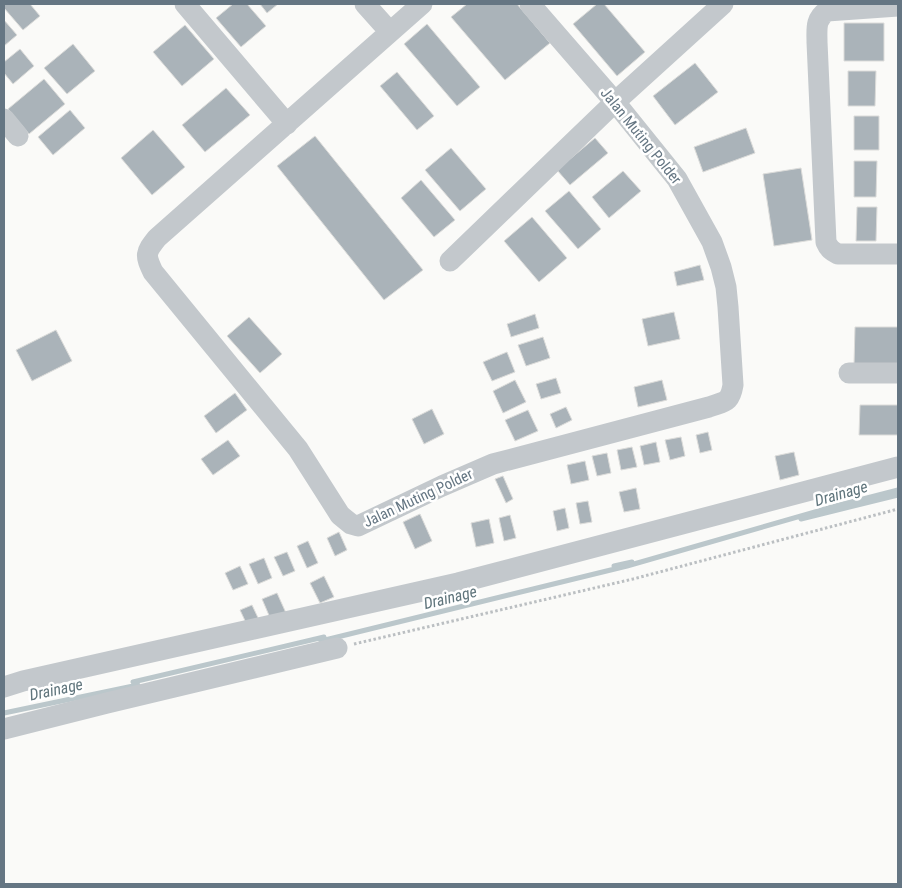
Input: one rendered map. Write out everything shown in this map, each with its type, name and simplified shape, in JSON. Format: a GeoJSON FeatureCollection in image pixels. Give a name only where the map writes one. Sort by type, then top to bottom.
{"type":"FeatureCollection","features":[{"type":"Feature","properties":{"kind":"street"},"geometry":{"type":"LineString","coordinates":[[185,4],[287,124]]}},
{"type":"Feature","properties":{"kind":"street"},"geometry":{"type":"LineString","coordinates":[[365,4],[390,32]]}},
{"type":"Feature","properties":{"kind":"street","name":"Jalan Muting Polder"},"geometry":{"type":"LineString","coordinates":[[422,4],[157,238],[148,250],[147,259],[153,272],[298,449],[340,515],[351,524],[358,526],[493,464],[709,407],[730,398],[733,385],[728,307],[722,274],[712,242],[677,179],[615,102],[530,4]]}},
{"type":"Feature","properties":{"kind":"street"},"geometry":{"type":"LineString","coordinates":[[450,261],[615,102],[724,4]]}},
{"type":"Feature","properties":{"kind":"street"},"geometry":{"type":"LineString","coordinates":[[898,6],[827,11],[820,15],[818,21],[817,42],[826,242],[832,252],[838,254],[898,254]]}},
{"type":"Feature","properties":{"kind":"street"},"geometry":{"type":"LineString","coordinates":[[4,119],[18,136]]}},
{"type":"Feature","properties":{"kind":"street"},"geometry":{"type":"LineString","coordinates":[[850,373],[898,373]]}},
{"type":"Feature","properties":{"kind":"street"},"geometry":{"type":"LineString","coordinates":[[4,687],[458,583],[898,467]]}},
{"type":"Feature","properties":{"kind":"street"},"geometry":{"type":"LineString","coordinates":[[4,729],[337,648]]}},
{"type":"Feature","properties":{"kind":"path"},"geometry":{"type":"LineString","coordinates":[[337,648],[633,579],[898,509]]}},
{"type":"Feature","properties":{"kind":"building"},"geometry":{"type":"Polygon","coordinates":[[[4,4],[30,4],[40,16],[23,30],[4,8],[4,4]]]}},
{"type":"Feature","properties":{"kind":"building"},"geometry":{"type":"Polygon","coordinates":[[[233,4],[247,4],[266,26],[241,47],[216,18],[233,4]]]}},
{"type":"Feature","properties":{"kind":"building"},"geometry":{"type":"Polygon","coordinates":[[[260,4],[278,4],[267,13],[260,4]]]}},
{"type":"Feature","properties":{"kind":"building"},"geometry":{"type":"Polygon","coordinates":[[[467,4],[517,4],[550,43],[505,80],[451,17],[467,4]]]}},
{"type":"Feature","properties":{"kind":"building"},"geometry":{"type":"Polygon","coordinates":[[[597,4],[604,4],[645,52],[617,76],[573,24],[597,4]]]}},
{"type":"Feature","properties":{"kind":"building"},"geometry":{"type":"Polygon","coordinates":[[[4,20],[17,35],[4,46],[4,20]]]}},
{"type":"Feature","properties":{"kind":"building"},"geometry":{"type":"Polygon","coordinates":[[[844,23],[884,23],[884,61],[844,61],[844,23]]]}},
{"type":"Feature","properties":{"kind":"building"},"geometry":{"type":"Polygon","coordinates":[[[427,24],[480,87],[457,106],[404,44],[427,24]]]}},
{"type":"Feature","properties":{"kind":"building"},"geometry":{"type":"Polygon","coordinates":[[[185,25],[214,59],[182,86],[153,52],[185,25]]]}},
{"type":"Feature","properties":{"kind":"building"},"geometry":{"type":"Polygon","coordinates":[[[73,44],[95,71],[67,94],[44,68],[73,44]]]}},
{"type":"Feature","properties":{"kind":"building"},"geometry":{"type":"Polygon","coordinates":[[[20,49],[34,66],[13,84],[4,73],[4,62],[20,49]]]}},
{"type":"Feature","properties":{"kind":"building"},"geometry":{"type":"Polygon","coordinates":[[[695,63],[718,92],[675,125],[653,96],[695,63]]]}},
{"type":"Feature","properties":{"kind":"building"},"geometry":{"type":"Polygon","coordinates":[[[848,71],[876,71],[875,106],[848,106],[848,71]]]}},
{"type":"Feature","properties":{"kind":"building"},"geometry":{"type":"Polygon","coordinates":[[[397,72],[434,116],[417,130],[380,86],[397,72]]]}},
{"type":"Feature","properties":{"kind":"building"},"geometry":{"type":"Polygon","coordinates":[[[44,79],[65,104],[29,134],[8,109],[44,79]]]}},
{"type":"Feature","properties":{"kind":"building"},"geometry":{"type":"Polygon","coordinates":[[[226,88],[250,115],[205,152],[182,125],[226,88]]]}},
{"type":"Feature","properties":{"kind":"building"},"geometry":{"type":"Polygon","coordinates":[[[70,110],[85,128],[53,155],[38,137],[70,110]]]}},
{"type":"Feature","properties":{"kind":"building"},"geometry":{"type":"Polygon","coordinates":[[[854,116],[879,116],[879,150],[854,150],[854,116]]]}},
{"type":"Feature","properties":{"kind":"building"},"geometry":{"type":"Polygon","coordinates":[[[746,128],[755,153],[703,172],[694,147],[746,128]]]}},
{"type":"Feature","properties":{"kind":"building"},"geometry":{"type":"Polygon","coordinates":[[[153,130],[185,167],[152,195],[121,158],[153,130]]]}},
{"type":"Feature","properties":{"kind":"building"},"geometry":{"type":"Polygon","coordinates":[[[315,136],[423,270],[384,300],[277,166],[315,136]]]}},
{"type":"Feature","properties":{"kind":"building"},"geometry":{"type":"Polygon","coordinates":[[[595,138],[608,153],[570,185],[557,170],[595,138]]]}},
{"type":"Feature","properties":{"kind":"building"},"geometry":{"type":"Polygon","coordinates":[[[451,148],[486,189],[460,211],[425,170],[451,148]]]}},
{"type":"Feature","properties":{"kind":"building"},"geometry":{"type":"Polygon","coordinates":[[[854,161],[877,161],[876,197],[854,197],[854,161]]]}},
{"type":"Feature","properties":{"kind":"building"},"geometry":{"type":"Polygon","coordinates":[[[801,168],[812,240],[774,246],[763,174],[801,168]]]}},
{"type":"Feature","properties":{"kind":"building"},"geometry":{"type":"Polygon","coordinates":[[[623,171],[641,191],[609,218],[592,197],[623,171]]]}},
{"type":"Feature","properties":{"kind":"building"},"geometry":{"type":"Polygon","coordinates":[[[421,180],[455,220],[434,237],[401,198],[421,180]]]}},
{"type":"Feature","properties":{"kind":"building"},"geometry":{"type":"Polygon","coordinates":[[[569,191],[601,229],[578,249],[545,211],[569,191]]]}},
{"type":"Feature","properties":{"kind":"building"},"geometry":{"type":"Polygon","coordinates":[[[857,207],[877,207],[876,241],[856,241],[857,207]]]}},
{"type":"Feature","properties":{"kind":"building"},"geometry":{"type":"Polygon","coordinates":[[[532,217],[567,258],[539,282],[504,241],[532,217]]]}},
{"type":"Feature","properties":{"kind":"building"},"geometry":{"type":"Polygon","coordinates":[[[700,265],[704,280],[677,286],[674,272],[700,265]]]}},
{"type":"Feature","properties":{"kind":"building"},"geometry":{"type":"Polygon","coordinates":[[[674,312],[680,339],[648,346],[642,319],[674,312]]]}},
{"type":"Feature","properties":{"kind":"building"},"geometry":{"type":"Polygon","coordinates":[[[535,314],[539,328],[511,337],[507,324],[535,314]]]}},
{"type":"Feature","properties":{"kind":"building"},"geometry":{"type":"Polygon","coordinates":[[[249,317],[282,354],[260,373],[227,336],[249,317]]]}},
{"type":"Feature","properties":{"kind":"building"},"geometry":{"type":"Polygon","coordinates":[[[855,327],[898,327],[898,365],[854,364],[855,327]]]}},
{"type":"Feature","properties":{"kind":"building"},"geometry":{"type":"Polygon","coordinates":[[[56,330],[72,361],[32,381],[16,350],[56,330]]]}},
{"type":"Feature","properties":{"kind":"building"},"geometry":{"type":"Polygon","coordinates":[[[543,337],[550,358],[526,366],[518,345],[543,337]]]}},
{"type":"Feature","properties":{"kind":"building"},"geometry":{"type":"Polygon","coordinates":[[[507,352],[515,372],[492,381],[483,362],[507,352]]]}},
{"type":"Feature","properties":{"kind":"building"},"geometry":{"type":"Polygon","coordinates":[[[556,378],[561,393],[541,399],[536,384],[556,378]]]}},
{"type":"Feature","properties":{"kind":"building"},"geometry":{"type":"Polygon","coordinates":[[[515,380],[526,402],[503,413],[493,391],[515,380]]]}},
{"type":"Feature","properties":{"kind":"building"},"geometry":{"type":"Polygon","coordinates":[[[662,380],[667,400],[638,407],[634,387],[662,380]]]}},
{"type":"Feature","properties":{"kind":"building"},"geometry":{"type":"Polygon","coordinates":[[[235,393],[247,410],[216,433],[204,416],[235,393]]]}},
{"type":"Feature","properties":{"kind":"building"},"geometry":{"type":"Polygon","coordinates":[[[860,405],[898,405],[898,435],[859,435],[860,405]]]}},
{"type":"Feature","properties":{"kind":"building"},"geometry":{"type":"Polygon","coordinates":[[[566,407],[572,420],[556,428],[550,414],[566,407]]]}},
{"type":"Feature","properties":{"kind":"building"},"geometry":{"type":"Polygon","coordinates":[[[432,409],[444,434],[424,444],[412,419],[432,409]]]}},
{"type":"Feature","properties":{"kind":"building"},"geometry":{"type":"Polygon","coordinates":[[[528,410],[538,431],[515,441],[505,420],[528,410]]]}},
{"type":"Feature","properties":{"kind":"building"},"geometry":{"type":"Polygon","coordinates":[[[708,432],[712,450],[700,453],[696,435],[708,432]]]}},
{"type":"Feature","properties":{"kind":"building"},"geometry":{"type":"Polygon","coordinates":[[[681,437],[685,456],[670,460],[665,440],[681,437]]]}},
{"type":"Feature","properties":{"kind":"building"},"geometry":{"type":"Polygon","coordinates":[[[228,440],[240,456],[213,475],[201,459],[228,440]]]}},
{"type":"Feature","properties":{"kind":"building"},"geometry":{"type":"Polygon","coordinates":[[[656,442],[660,462],[644,465],[640,446],[656,442]]]}},
{"type":"Feature","properties":{"kind":"building"},"geometry":{"type":"Polygon","coordinates":[[[632,447],[637,467],[621,470],[617,450],[632,447]]]}},
{"type":"Feature","properties":{"kind":"building"},"geometry":{"type":"Polygon","coordinates":[[[794,452],[799,475],[780,480],[775,456],[794,452]]]}},
{"type":"Feature","properties":{"kind":"building"},"geometry":{"type":"Polygon","coordinates":[[[607,453],[611,473],[597,476],[592,456],[607,453]]]}},
{"type":"Feature","properties":{"kind":"building"},"geometry":{"type":"Polygon","coordinates":[[[585,461],[589,480],[571,484],[567,465],[585,461]]]}},
{"type":"Feature","properties":{"kind":"building"},"geometry":{"type":"Polygon","coordinates":[[[503,476],[513,499],[506,503],[495,479],[503,476]]]}},
{"type":"Feature","properties":{"kind":"building"},"geometry":{"type":"Polygon","coordinates":[[[636,488],[640,509],[624,512],[619,492],[636,488]]]}},
{"type":"Feature","properties":{"kind":"building"},"geometry":{"type":"Polygon","coordinates":[[[588,501],[592,522],[580,524],[576,503],[588,501]]]}},
{"type":"Feature","properties":{"kind":"building"},"geometry":{"type":"Polygon","coordinates":[[[565,508],[569,528],[557,531],[553,511],[565,508]]]}},
{"type":"Feature","properties":{"kind":"building"},"geometry":{"type":"Polygon","coordinates":[[[420,514],[432,541],[415,549],[403,522],[420,514]]]}},
{"type":"Feature","properties":{"kind":"building"},"geometry":{"type":"Polygon","coordinates":[[[510,515],[516,538],[504,541],[499,518],[510,515]]]}},
{"type":"Feature","properties":{"kind":"building"},"geometry":{"type":"Polygon","coordinates":[[[489,519],[494,543],[476,547],[471,523],[489,519]]]}},
{"type":"Feature","properties":{"kind":"building"},"geometry":{"type":"Polygon","coordinates":[[[339,532],[347,550],[335,556],[327,538],[339,532]]]}},
{"type":"Feature","properties":{"kind":"building"},"geometry":{"type":"Polygon","coordinates":[[[308,541],[318,563],[307,568],[297,546],[308,541]]]}},
{"type":"Feature","properties":{"kind":"building"},"geometry":{"type":"Polygon","coordinates":[[[287,552],[295,571],[283,576],[274,557],[287,552]]]}},
{"type":"Feature","properties":{"kind":"building"},"geometry":{"type":"Polygon","coordinates":[[[264,558],[272,578],[258,584],[249,564],[264,558]]]}},
{"type":"Feature","properties":{"kind":"building"},"geometry":{"type":"Polygon","coordinates":[[[240,566],[248,584],[233,590],[225,573],[240,566]]]}},
{"type":"Feature","properties":{"kind":"building"},"geometry":{"type":"Polygon","coordinates":[[[324,576],[334,597],[320,603],[310,583],[324,576]]]}},
{"type":"Feature","properties":{"kind":"building"},"geometry":{"type":"Polygon","coordinates":[[[277,593],[286,613],[271,620],[262,599],[277,593]]]}},
{"type":"Feature","properties":{"kind":"building"},"geometry":{"type":"Polygon","coordinates":[[[252,605],[260,622],[248,627],[240,610],[252,605]]]}},
{"type":"Feature","properties":{"kind":"waterway","name":"Drainage"},"geometry":{"type":"LineString","coordinates":[[321,641],[627,566],[898,490]]}},
{"type":"Feature","properties":{"kind":"waterway"},"geometry":{"type":"LineString","coordinates":[[801,519],[898,495]]}},
{"type":"Feature","properties":{"kind":"waterway","name":"Drainage"},"geometry":{"type":"LineString","coordinates":[[614,566],[632,562]]}},
{"type":"Feature","properties":{"kind":"waterway"},"geometry":{"type":"LineString","coordinates":[[133,682],[324,637]]}},
{"type":"Feature","properties":{"kind":"waterway","name":"Drainage"},"geometry":{"type":"LineString","coordinates":[[4,713],[138,685]]}}]}
